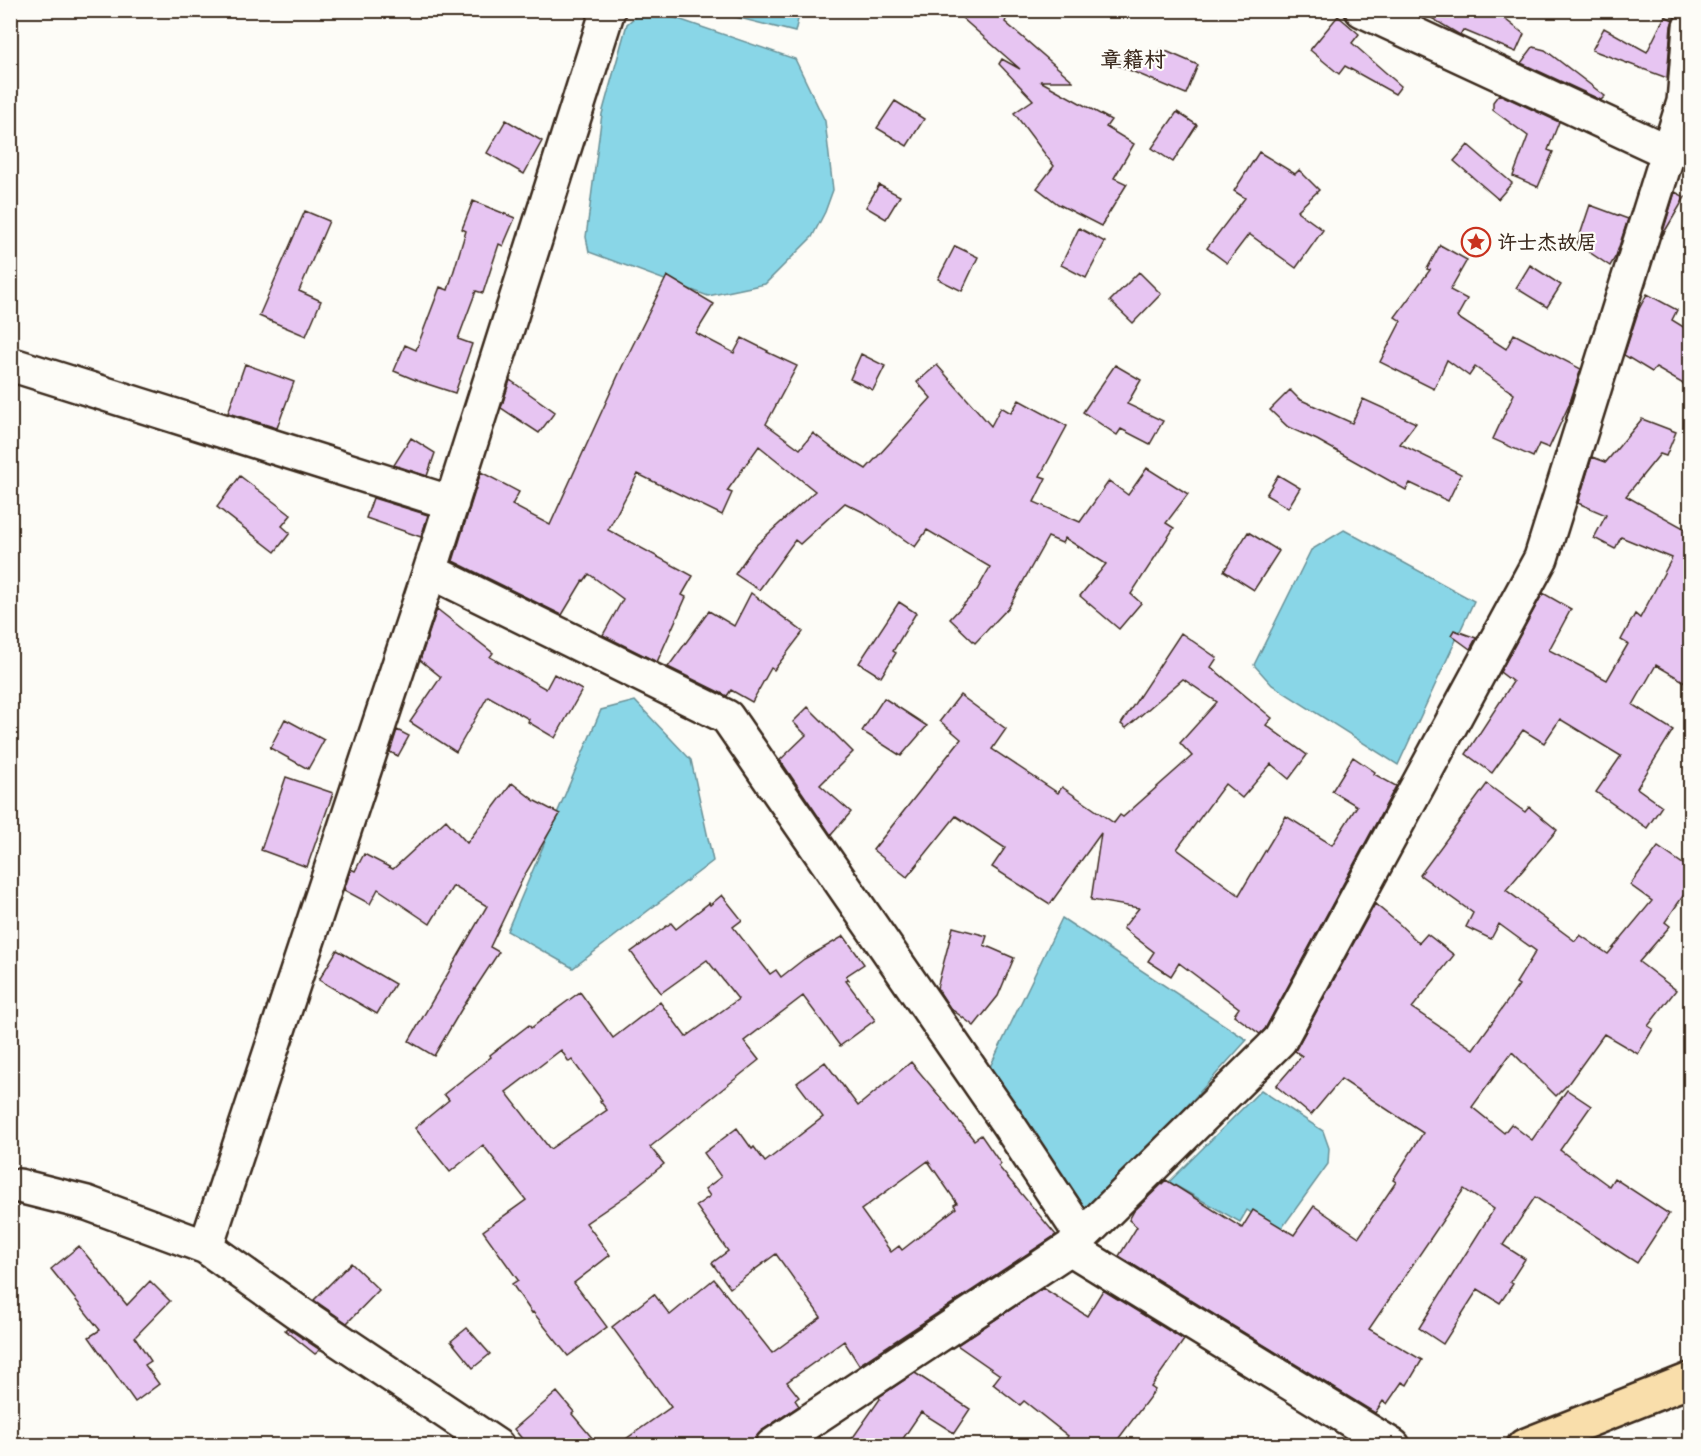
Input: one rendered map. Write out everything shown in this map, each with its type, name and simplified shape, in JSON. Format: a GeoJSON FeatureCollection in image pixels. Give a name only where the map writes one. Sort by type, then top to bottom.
{"type":"FeatureCollection","features":[{"type":"Feature","properties":{"kind":"highway"},"geometry":{"type":"LineString","coordinates":[[1524,1446],[1690,1380]]}},
{"type":"Feature","properties":{"kind":"street"},"geometry":{"type":"LineString","coordinates":[[206,1247],[430,571],[608,10]]}},
{"type":"Feature","properties":{"kind":"street"},"geometry":{"type":"LineString","coordinates":[[1362,10],[1668,152]]}},
{"type":"Feature","properties":{"kind":"street"},"geometry":{"type":"LineString","coordinates":[[772,1446],[1076,1242],[1280,1040],[1541,558],[1684,102],[1690,27]]}},
{"type":"Feature","properties":{"kind":"street"},"geometry":{"type":"LineString","coordinates":[[10,364],[452,503]]}},
{"type":"Feature","properties":{"kind":"street"},"geometry":{"type":"LineString","coordinates":[[430,571],[727,717],[1008,1124],[1076,1242],[1393,1446]]}},
{"type":"Feature","properties":{"kind":"street"},"geometry":{"type":"LineString","coordinates":[[19,1186],[87,1203],[206,1247],[296,1311],[497,1446]]}},
{"type":"Feature","properties":{"kind":"water"},"geometry":{"type":"Polygon","coordinates":[[[642,11],[655,11],[795,59],[825,121],[833,190],[825,212],[812,237],[765,284],[708,296],[589,252],[586,237],[602,114],[627,24],[642,11]]]}},
{"type":"Feature","properties":{"kind":"water"},"geometry":{"type":"Polygon","coordinates":[[[712,11],[800,11],[795,32],[712,11]]]}},
{"type":"Feature","properties":{"kind":"water"},"geometry":{"type":"Polygon","coordinates":[[[1344,530],[1474,601],[1398,765],[1272,685],[1254,665],[1311,550],[1344,530]]]}},
{"type":"Feature","properties":{"kind":"water"},"geometry":{"type":"Polygon","coordinates":[[[635,701],[691,760],[713,861],[573,968],[507,931],[601,710],[635,701]]]}},
{"type":"Feature","properties":{"kind":"water"},"geometry":{"type":"Polygon","coordinates":[[[1062,918],[1247,1040],[1101,1201],[1085,1207],[1053,1167],[988,1071],[1062,918]]]}},
{"type":"Feature","properties":{"kind":"water"},"geometry":{"type":"Polygon","coordinates":[[[1261,1090],[1323,1131],[1329,1148],[1328,1164],[1279,1232],[1247,1210],[1240,1222],[1169,1182],[1261,1090]]]}},
{"type":"Feature","properties":{"kind":"building"},"geometry":{"type":"Polygon","coordinates":[[[953,10],[1010,10],[1005,22],[1073,81],[1040,81],[1111,120],[1106,127],[1134,144],[1114,178],[1127,184],[1101,226],[1058,204],[1037,188],[1054,166],[1014,113],[1033,100],[999,64],[1002,59],[1020,69],[953,10]]]}},
{"type":"Feature","properties":{"kind":"building"},"geometry":{"type":"Polygon","coordinates":[[[1418,10],[1493,10],[1524,34],[1516,52],[1463,30],[1460,35],[1418,10]]]}},
{"type":"Feature","properties":{"kind":"building"},"geometry":{"type":"Polygon","coordinates":[[[1338,16],[1359,34],[1352,43],[1401,86],[1395,94],[1345,66],[1339,74],[1310,50],[1338,16]]]}},
{"type":"Feature","properties":{"kind":"building"},"geometry":{"type":"Polygon","coordinates":[[[1665,16],[1673,20],[1667,78],[1592,50],[1604,28],[1647,52],[1665,16]]]}},
{"type":"Feature","properties":{"kind":"building"},"geometry":{"type":"Polygon","coordinates":[[[1533,47],[1545,50],[1605,96],[1601,100],[1521,63],[1533,47]]]}},
{"type":"Feature","properties":{"kind":"building"},"geometry":{"type":"Polygon","coordinates":[[[1161,49],[1198,65],[1186,94],[1110,62],[1156,62],[1161,49]]]}},
{"type":"Feature","properties":{"kind":"building"},"geometry":{"type":"Polygon","coordinates":[[[1499,94],[1559,122],[1548,150],[1553,152],[1538,187],[1513,176],[1528,136],[1493,110],[1493,102],[1499,94]]]}},
{"type":"Feature","properties":{"kind":"building"},"geometry":{"type":"Polygon","coordinates":[[[895,101],[924,119],[907,146],[877,128],[895,101]]]}},
{"type":"Feature","properties":{"kind":"building"},"geometry":{"type":"Polygon","coordinates":[[[1177,112],[1197,125],[1173,162],[1152,148],[1177,112]]]}},
{"type":"Feature","properties":{"kind":"building"},"geometry":{"type":"Polygon","coordinates":[[[506,120],[542,141],[524,174],[487,153],[506,120]]]}},
{"type":"Feature","properties":{"kind":"building"},"geometry":{"type":"Polygon","coordinates":[[[1468,145],[1512,183],[1498,199],[1454,161],[1468,145]]]}},
{"type":"Feature","properties":{"kind":"building"},"geometry":{"type":"Polygon","coordinates":[[[1259,152],[1295,174],[1299,170],[1319,190],[1297,211],[1323,230],[1296,268],[1249,234],[1227,263],[1207,248],[1245,198],[1234,191],[1259,152]]]}},
{"type":"Feature","properties":{"kind":"building"},"geometry":{"type":"Polygon","coordinates":[[[879,185],[900,196],[886,219],[866,207],[879,185]]]}},
{"type":"Feature","properties":{"kind":"building"},"geometry":{"type":"Polygon","coordinates":[[[1675,192],[1685,197],[1661,238],[1675,192]]]}},
{"type":"Feature","properties":{"kind":"building"},"geometry":{"type":"Polygon","coordinates":[[[473,201],[515,218],[503,246],[499,244],[483,293],[476,291],[458,339],[472,344],[455,393],[394,371],[405,345],[416,350],[440,287],[448,290],[466,231],[462,229],[473,201]]]}},
{"type":"Feature","properties":{"kind":"building"},"geometry":{"type":"Polygon","coordinates":[[[1590,205],[1628,219],[1616,256],[1610,266],[1577,244],[1590,205]]]}},
{"type":"Feature","properties":{"kind":"building"},"geometry":{"type":"Polygon","coordinates":[[[305,211],[329,221],[299,291],[321,301],[306,336],[259,316],[305,211]]]}},
{"type":"Feature","properties":{"kind":"building"},"geometry":{"type":"Polygon","coordinates":[[[1079,228],[1105,242],[1086,278],[1061,265],[1079,228]]]}},
{"type":"Feature","properties":{"kind":"building"},"geometry":{"type":"Polygon","coordinates":[[[1440,245],[1467,260],[1450,290],[1467,299],[1457,317],[1506,349],[1514,334],[1581,369],[1569,405],[1549,448],[1539,444],[1533,457],[1493,439],[1514,394],[1475,367],[1469,376],[1447,360],[1434,389],[1380,362],[1401,321],[1395,317],[1430,270],[1427,269],[1440,245]]]}},
{"type":"Feature","properties":{"kind":"building"},"geometry":{"type":"Polygon","coordinates":[[[955,246],[978,257],[962,291],[938,279],[955,246]]]}},
{"type":"Feature","properties":{"kind":"building"},"geometry":{"type":"Polygon","coordinates":[[[1530,265],[1561,285],[1547,307],[1516,288],[1530,265]]]}},
{"type":"Feature","properties":{"kind":"building"},"geometry":{"type":"Polygon","coordinates":[[[1139,272],[1161,294],[1133,323],[1110,301],[1139,272]]]}},
{"type":"Feature","properties":{"kind":"building"},"geometry":{"type":"Polygon","coordinates":[[[667,276],[714,304],[696,333],[734,353],[742,338],[797,366],[766,424],[800,449],[813,433],[866,469],[931,398],[917,382],[937,365],[991,426],[1001,407],[1011,413],[1019,400],[1067,426],[1040,476],[1046,478],[1034,502],[1080,522],[1109,481],[1128,495],[1147,468],[1188,494],[1166,523],[1174,528],[1131,594],[1141,603],[1119,629],[1080,596],[1106,564],[1065,538],[1062,543],[1048,537],[1009,607],[975,643],[950,619],[977,590],[990,567],[927,530],[915,547],[869,515],[845,503],[800,544],[795,540],[759,590],[735,574],[754,547],[815,491],[759,446],[727,491],[732,493],[722,515],[638,474],[608,530],[693,576],[682,595],[686,597],[657,662],[603,635],[623,599],[589,574],[562,615],[453,561],[481,472],[519,492],[512,505],[550,525],[622,367],[667,276]]]}},
{"type":"Feature","properties":{"kind":"building"},"geometry":{"type":"Polygon","coordinates":[[[1647,294],[1677,310],[1672,320],[1690,331],[1690,388],[1656,368],[1652,372],[1624,355],[1639,309],[1647,294]]]}},
{"type":"Feature","properties":{"kind":"building"},"geometry":{"type":"Polygon","coordinates":[[[861,354],[885,366],[873,390],[850,379],[861,354]]]}},
{"type":"Feature","properties":{"kind":"building"},"geometry":{"type":"Polygon","coordinates":[[[245,364],[294,382],[277,428],[228,413],[245,364]]]}},
{"type":"Feature","properties":{"kind":"building"},"geometry":{"type":"Polygon","coordinates":[[[1115,365],[1141,380],[1127,404],[1163,421],[1150,444],[1121,429],[1117,435],[1083,412],[1115,365]]]}},
{"type":"Feature","properties":{"kind":"building"},"geometry":{"type":"Polygon","coordinates":[[[510,380],[555,412],[539,433],[501,408],[510,380]]]}},
{"type":"Feature","properties":{"kind":"building"},"geometry":{"type":"Polygon","coordinates":[[[1290,390],[1299,399],[1352,423],[1363,399],[1416,423],[1400,444],[1461,474],[1448,501],[1410,483],[1406,490],[1317,440],[1288,427],[1270,410],[1290,390]]]}},
{"type":"Feature","properties":{"kind":"building"},"geometry":{"type":"Polygon","coordinates":[[[1642,419],[1676,432],[1666,456],[1660,454],[1626,496],[1687,530],[1690,524],[1690,685],[1656,665],[1633,705],[1673,730],[1637,788],[1662,806],[1647,828],[1596,792],[1621,756],[1560,719],[1544,743],[1523,730],[1492,773],[1466,754],[1513,682],[1500,672],[1543,593],[1571,609],[1549,650],[1607,680],[1628,644],[1621,640],[1635,614],[1640,618],[1672,558],[1621,537],[1615,549],[1594,538],[1606,515],[1578,503],[1592,457],[1606,462],[1642,419]]]}},
{"type":"Feature","properties":{"kind":"building"},"geometry":{"type":"Polygon","coordinates":[[[411,438],[435,453],[427,476],[394,465],[411,438]]]}},
{"type":"Feature","properties":{"kind":"building"},"geometry":{"type":"Polygon","coordinates":[[[1278,475],[1300,488],[1288,508],[1266,495],[1278,475]]]}},
{"type":"Feature","properties":{"kind":"building"},"geometry":{"type":"Polygon","coordinates":[[[240,476],[291,515],[282,526],[290,533],[275,552],[217,507],[240,476]]]}},
{"type":"Feature","properties":{"kind":"building"},"geometry":{"type":"Polygon","coordinates":[[[373,498],[428,515],[421,537],[366,518],[373,498]]]}},
{"type":"Feature","properties":{"kind":"building"},"geometry":{"type":"Polygon","coordinates":[[[1248,532],[1279,551],[1254,590],[1224,571],[1248,532]]]}},
{"type":"Feature","properties":{"kind":"building"},"geometry":{"type":"Polygon","coordinates":[[[751,593],[803,632],[774,670],[771,668],[752,702],[731,690],[727,696],[668,667],[709,611],[734,626],[751,593]]]}},
{"type":"Feature","properties":{"kind":"building"},"geometry":{"type":"Polygon","coordinates":[[[899,602],[916,613],[893,651],[896,653],[881,677],[859,663],[899,602]]]}},
{"type":"Feature","properties":{"kind":"building"},"geometry":{"type":"Polygon","coordinates":[[[437,609],[493,653],[490,657],[546,689],[554,674],[582,690],[555,738],[528,722],[529,719],[488,696],[456,752],[410,722],[441,677],[420,660],[437,609]]]}},
{"type":"Feature","properties":{"kind":"building"},"geometry":{"type":"Polygon","coordinates":[[[1454,630],[1476,638],[1470,649],[1451,635],[1454,630]]]}},
{"type":"Feature","properties":{"kind":"building"},"geometry":{"type":"Polygon","coordinates":[[[1181,633],[1217,658],[1211,667],[1272,718],[1266,725],[1307,755],[1289,779],[1271,764],[1242,798],[1225,784],[1177,849],[1239,895],[1286,816],[1332,845],[1357,806],[1332,791],[1353,757],[1375,772],[1374,774],[1396,786],[1265,1029],[1260,1034],[1234,1015],[1239,1008],[1179,963],[1171,976],[1148,961],[1154,952],[1123,928],[1139,908],[1091,900],[1101,833],[1050,904],[992,867],[1005,848],[956,816],[907,877],[873,850],[961,739],[940,721],[960,695],[1006,729],[992,749],[1058,793],[1062,787],[1114,823],[1120,815],[1123,817],[1192,756],[1180,743],[1217,702],[1183,679],[1126,728],[1121,724],[1181,633]]]}},
{"type":"Feature","properties":{"kind":"building"},"geometry":{"type":"Polygon","coordinates":[[[884,698],[927,726],[901,756],[862,731],[884,698]]]}},
{"type":"Feature","properties":{"kind":"building"},"geometry":{"type":"Polygon","coordinates":[[[808,707],[853,752],[820,785],[851,812],[831,835],[780,760],[806,735],[793,722],[808,707]]]}},
{"type":"Feature","properties":{"kind":"building"},"geometry":{"type":"Polygon","coordinates":[[[285,719],[324,740],[308,769],[270,748],[285,719]]]}},
{"type":"Feature","properties":{"kind":"building"},"geometry":{"type":"Polygon","coordinates":[[[397,730],[409,736],[398,756],[390,752],[397,730]]]}},
{"type":"Feature","properties":{"kind":"building"},"geometry":{"type":"Polygon","coordinates":[[[286,777],[333,793],[307,867],[261,850],[286,777]]]}},
{"type":"Feature","properties":{"kind":"building"},"geometry":{"type":"Polygon","coordinates":[[[512,783],[535,801],[560,814],[524,876],[490,947],[499,952],[434,1056],[409,1041],[487,906],[453,886],[430,924],[378,889],[370,904],[344,890],[351,869],[355,871],[364,854],[393,869],[446,820],[467,843],[512,783]]]}},
{"type":"Feature","properties":{"kind":"building"},"geometry":{"type":"Polygon","coordinates":[[[1487,784],[1525,812],[1529,807],[1557,830],[1506,890],[1575,941],[1580,935],[1608,954],[1652,901],[1630,885],[1658,847],[1690,869],[1690,886],[1665,922],[1670,926],[1639,962],[1676,990],[1648,1026],[1653,1029],[1638,1054],[1604,1034],[1568,1084],[1556,1096],[1512,1052],[1472,1107],[1504,1133],[1511,1124],[1532,1140],[1567,1090],[1591,1106],[1560,1150],[1609,1186],[1614,1178],[1669,1214],[1637,1263],[1535,1197],[1503,1245],[1525,1259],[1510,1282],[1513,1284],[1500,1303],[1478,1289],[1443,1344],[1419,1328],[1494,1209],[1464,1189],[1369,1329],[1422,1360],[1407,1385],[1402,1382],[1387,1404],[1383,1401],[1375,1413],[1119,1256],[1137,1227],[1129,1220],[1134,1211],[1166,1180],[1242,1228],[1253,1210],[1294,1235],[1314,1206],[1359,1237],[1396,1182],[1393,1180],[1423,1133],[1341,1079],[1311,1115],[1276,1086],[1302,1056],[1295,1051],[1375,904],[1419,943],[1427,934],[1454,955],[1412,1008],[1473,1049],[1519,985],[1516,983],[1536,951],[1499,924],[1491,939],[1466,927],[1473,913],[1420,875],[1487,784]]]}},
{"type":"Feature","properties":{"kind":"building"},"geometry":{"type":"Polygon","coordinates":[[[722,895],[742,920],[733,927],[770,974],[776,970],[781,977],[804,959],[844,936],[864,964],[846,976],[849,980],[846,981],[875,1020],[840,1046],[803,996],[744,1041],[759,1060],[650,1147],[664,1164],[633,1191],[586,1223],[610,1255],[574,1283],[607,1327],[568,1356],[532,1313],[512,1284],[518,1280],[483,1231],[526,1200],[483,1145],[450,1172],[415,1128],[449,1100],[444,1094],[491,1057],[490,1055],[529,1025],[531,1028],[580,992],[613,1038],[660,1002],[686,1037],[737,1000],[707,960],[661,993],[631,952],[671,923],[676,929],[709,903],[710,905],[722,895]],[[561,1050],[506,1092],[550,1149],[607,1110],[572,1060],[569,1062],[561,1050]]]}},
{"type":"Feature","properties":{"kind":"building"},"geometry":{"type":"Polygon","coordinates":[[[953,927],[987,936],[984,945],[1014,958],[998,996],[974,1026],[950,1008],[937,988],[953,927]]]}},
{"type":"Feature","properties":{"kind":"building"},"geometry":{"type":"Polygon","coordinates":[[[337,950],[395,984],[377,1014],[319,980],[337,950]]]}},
{"type":"Feature","properties":{"kind":"building"},"geometry":{"type":"Polygon","coordinates":[[[825,1062],[858,1106],[911,1062],[974,1140],[981,1135],[1001,1164],[998,1166],[1056,1235],[859,1365],[844,1341],[787,1382],[799,1397],[795,1400],[799,1406],[761,1431],[756,1437],[754,1446],[616,1446],[671,1407],[612,1327],[654,1294],[670,1315],[714,1279],[772,1353],[821,1317],[776,1254],[730,1288],[712,1263],[728,1251],[696,1206],[710,1196],[705,1189],[721,1177],[704,1153],[737,1128],[765,1162],[823,1117],[797,1083],[825,1062]],[[928,1161],[861,1210],[891,1252],[899,1246],[902,1250],[956,1208],[954,1205],[957,1203],[928,1161]]]}},
{"type":"Feature","properties":{"kind":"building"},"geometry":{"type":"Polygon","coordinates":[[[79,1246],[127,1305],[150,1281],[170,1301],[135,1337],[151,1361],[145,1365],[159,1384],[135,1402],[89,1337],[100,1330],[51,1269],[79,1246]]]}},
{"type":"Feature","properties":{"kind":"building"},"geometry":{"type":"Polygon","coordinates":[[[351,1263],[379,1290],[347,1323],[314,1300],[351,1263]]]}},
{"type":"Feature","properties":{"kind":"building"},"geometry":{"type":"Polygon","coordinates":[[[1043,1288],[1087,1316],[1103,1290],[1184,1340],[1151,1387],[1155,1390],[1113,1446],[1061,1446],[1068,1436],[1024,1401],[1020,1405],[993,1384],[1000,1375],[957,1345],[1043,1288]]]}},
{"type":"Feature","properties":{"kind":"building"},"geometry":{"type":"Polygon","coordinates":[[[287,1328],[320,1350],[315,1354],[285,1330],[287,1328]]]}},
{"type":"Feature","properties":{"kind":"building"},"geometry":{"type":"Polygon","coordinates":[[[467,1328],[490,1354],[473,1368],[451,1341],[467,1328]]]}},
{"type":"Feature","properties":{"kind":"building"},"geometry":{"type":"Polygon","coordinates":[[[915,1373],[970,1409],[954,1433],[921,1412],[898,1446],[847,1446],[880,1399],[879,1397],[915,1373]]]}},
{"type":"Feature","properties":{"kind":"building"},"geometry":{"type":"Polygon","coordinates":[[[557,1392],[599,1446],[528,1446],[514,1429],[557,1392]]]}},
{"type":"Feature","properties":{"kind":"building"},"geometry":{"type":"Polygon","coordinates":[[[820,1437],[826,1446],[807,1446],[820,1437]]]}},
{"type":"Feature","properties":{"kind":"place","name":"许士杰故居"},"geometry":{"type":"Point","coordinates":[1476,242]}},
{"type":"Feature","properties":{"kind":"district","name":"章籍村"},"geometry":{"type":"Point","coordinates":[1133,59]}}]}
